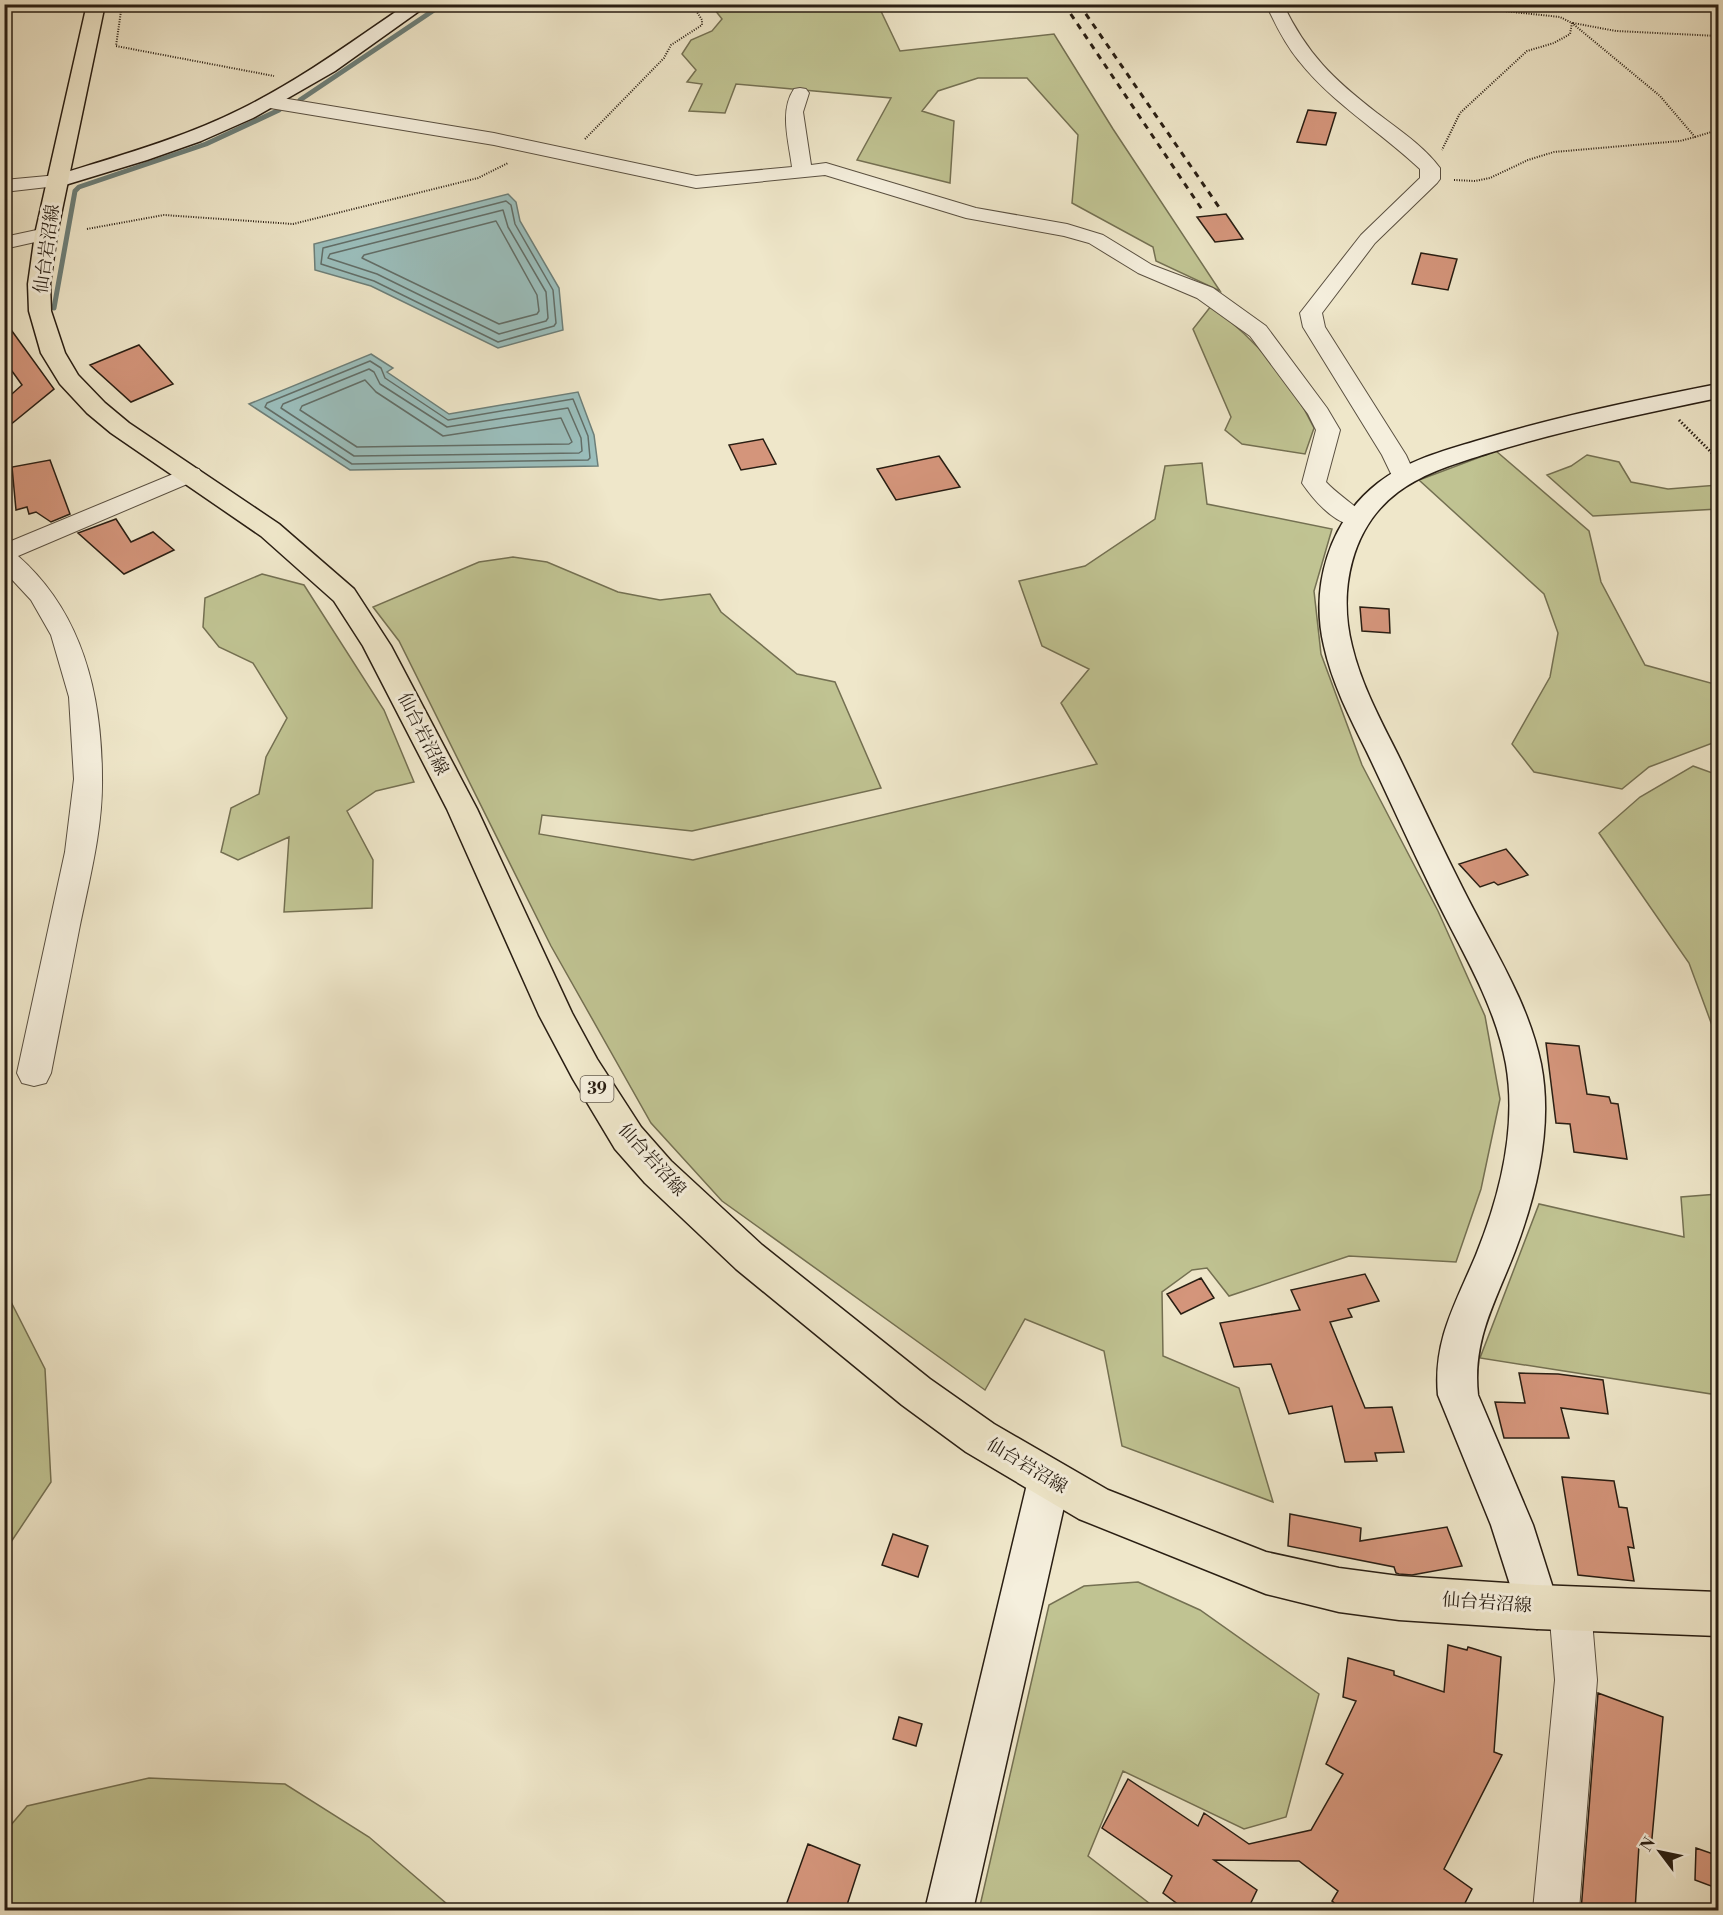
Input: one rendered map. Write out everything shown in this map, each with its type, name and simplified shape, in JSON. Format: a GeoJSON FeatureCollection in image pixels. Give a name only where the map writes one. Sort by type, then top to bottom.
{"type":"FeatureCollection","features":[{"type":"Feature","properties":{"kind":"main road","name":"仙台岩沼線"},"geometry":{"type":"LineString","coordinates":[[96,4],[46,234],[39,284],[40,310],[53,353],[63,370],[96,408],[120,428],[270,530],[344,595],[377,646],[462,809],[556,1015],[585,1069],[628,1138],[658,1172],[749,1257],[855,1343],[980,1438],[1095,1505],[1266,1573],[1330,1588],[1389,1596],[1554,1607],[1719,1614]]}},
{"type":"Feature","properties":{"kind":"street"},"geometry":{"type":"LineString","coordinates":[[4,186],[58,181],[190,138],[270,102],[420,4]]}},
{"type":"Feature","properties":{"kind":"street"},"geometry":{"type":"LineString","coordinates":[[1274,4],[1282,24],[1300,55],[1321,78],[1430,174],[1368,239],[1311,312],[1314,327],[1394,455],[1404,477]]}},
{"type":"Feature","properties":{"kind":"street"},"geometry":{"type":"LineString","coordinates":[[800,93],[794,112],[802,170]]}},
{"type":"Feature","properties":{"kind":"street"},"geometry":{"type":"LineString","coordinates":[[270,102],[528,146],[696,182],[735,180],[802,170],[826,169],[973,214],[1077,233],[1096,239],[1145,269],[1205,293],[1257,332],[1319,413],[1328,430],[1314,483],[1330,501],[1356,520]]}},
{"type":"Feature","properties":{"kind":"street"},"geometry":{"type":"LineString","coordinates":[[4,243],[46,234]]}},
{"type":"Feature","properties":{"kind":"street"},"geometry":{"type":"LineString","coordinates":[[1556,1911],[1576,1680],[1554,1607],[1512,1525],[1458,1395],[1455,1379],[1456,1361],[1463,1328],[1506,1222],[1525,1150],[1527,1115],[1523,1066],[1511,1021],[1491,975],[1366,720],[1341,658],[1334,629],[1332,605],[1334,581],[1338,561],[1356,520],[1380,494],[1428,464],[1515,436],[1719,391]]}},
{"type":"Feature","properties":{"kind":"street"},"geometry":{"type":"LineString","coordinates":[[4,553],[190,474]]}},
{"type":"Feature","properties":{"kind":"street"},"geometry":{"type":"LineString","coordinates":[[4,561],[10,562],[42,596],[64,635],[83,697],[87,767],[80,852],[34,1073]]}},
{"type":"Feature","properties":{"kind":"street"},"geometry":{"type":"LineString","coordinates":[[950,1911],[1049,1480]]}},
{"type":"Feature","properties":{"kind":"path"},"geometry":{"type":"LineString","coordinates":[[4,12],[18,4]]}},
{"type":"Feature","properties":{"kind":"path"},"geometry":{"type":"LineString","coordinates":[[122,4],[116,46],[304,81]]}},
{"type":"Feature","properties":{"kind":"path"},"geometry":{"type":"LineString","coordinates":[[570,155],[664,58],[671,45],[702,25],[702,20],[692,4]]}},
{"type":"Feature","properties":{"kind":"path"},"geometry":{"type":"LineString","coordinates":[[1441,5],[1560,17],[1572,23],[1660,96],[1695,137]]}},
{"type":"Feature","properties":{"kind":"path"},"geometry":{"type":"LineString","coordinates":[[1572,23],[1570,34],[1554,43],[1527,51],[1460,113],[1430,174],[1475,181],[1490,178],[1528,160],[1554,152],[1680,141],[1719,130]]}},
{"type":"Feature","properties":{"kind":"path"},"geometry":{"type":"LineString","coordinates":[[1572,23],[1616,31],[1719,36]]}},
{"type":"Feature","properties":{"kind":"path"},"geometry":{"type":"LineString","coordinates":[[87,229],[164,214],[293,224],[478,178],[495,171],[528,146]]}},
{"type":"Feature","properties":{"kind":"path"},"geometry":{"type":"LineString","coordinates":[[1661,403],[1719,459]]}},
{"type":"Feature","properties":{"kind":"green space"},"geometry":{"type":"Polygon","coordinates":[[[711,5],[878,5],[900,51],[1054,34],[1113,129],[1220,291],[1156,261],[1153,247],[1072,203],[1078,135],[1027,78],[978,78],[938,91],[922,111],[954,121],[950,183],[857,160],[891,98],[736,84],[725,113],[689,111],[702,84],[687,82],[696,70],[682,54],[691,40],[712,31],[722,19],[711,5]]]}},
{"type":"Feature","properties":{"kind":"green space"},"geometry":{"type":"Polygon","coordinates":[[[1211,306],[1257,346],[1294,392],[1314,428],[1305,454],[1242,444],[1225,430],[1231,417],[1193,329],[1211,306]]]}},
{"type":"Feature","properties":{"kind":"green space"},"geometry":{"type":"Polygon","coordinates":[[[1496,451],[1589,531],[1601,582],[1645,665],[1718,685],[1718,741],[1649,767],[1622,789],[1534,772],[1512,744],[1550,677],[1558,633],[1544,594],[1419,480],[1496,451]]]}},
{"type":"Feature","properties":{"kind":"green space"},"geometry":{"type":"Polygon","coordinates":[[[1587,455],[1619,462],[1631,482],[1668,489],[1718,485],[1718,509],[1593,516],[1547,475],[1571,466],[1587,455]]]}},
{"type":"Feature","properties":{"kind":"green space"},"geometry":{"type":"Polygon","coordinates":[[[1202,463],[1207,504],[1332,529],[1314,591],[1321,654],[1362,765],[1438,911],[1485,1016],[1500,1099],[1481,1189],[1456,1262],[1349,1256],[1229,1296],[1207,1268],[1192,1270],[1162,1292],[1163,1356],[1239,1388],[1273,1502],[1122,1446],[1104,1351],[1025,1319],[985,1390],[722,1201],[651,1123],[551,946],[399,641],[373,607],[479,562],[513,557],[547,562],[618,592],[660,600],[710,594],[721,612],[797,674],[835,682],[881,788],[692,831],[542,815],[539,834],[693,860],[1097,764],[1061,703],[1089,669],[1042,646],[1019,581],[1085,566],[1155,519],[1165,466],[1202,463]]]}},
{"type":"Feature","properties":{"kind":"green space"},"geometry":{"type":"Polygon","coordinates":[[[262,574],[304,585],[384,710],[414,782],[376,791],[347,811],[373,860],[372,908],[284,912],[289,837],[238,860],[221,852],[231,808],[259,794],[266,757],[287,718],[253,663],[219,647],[203,627],[205,598],[262,574]]]}},
{"type":"Feature","properties":{"kind":"green space"},"geometry":{"type":"Polygon","coordinates":[[[1693,766],[1718,775],[1718,1194],[1713,1028],[1689,963],[1599,833],[1640,797],[1693,766]]]}},
{"type":"Feature","properties":{"kind":"green space"},"geometry":{"type":"Polygon","coordinates":[[[1718,1194],[1718,1395],[1480,1358],[1539,1204],[1684,1237],[1681,1197],[1718,1194]]]}},
{"type":"Feature","properties":{"kind":"green space"},"geometry":{"type":"Polygon","coordinates":[[[5,1290],[45,1369],[51,1482],[5,1551],[5,1290]]]}},
{"type":"Feature","properties":{"kind":"green space"},"geometry":{"type":"Polygon","coordinates":[[[1138,1582],[1200,1610],[1319,1694],[1286,1817],[1244,1829],[1123,1771],[1088,1856],[1158,1910],[979,1910],[1049,1605],[1084,1586],[1138,1582]]]}},
{"type":"Feature","properties":{"kind":"green space"},"geometry":{"type":"Polygon","coordinates":[[[149,1778],[285,1784],[369,1837],[454,1910],[5,1910],[5,1832],[27,1806],[149,1778]]]}},
{"type":"Feature","properties":{"kind":"water"},"geometry":{"type":"Polygon","coordinates":[[[508,194],[516,202],[520,221],[559,288],[563,330],[498,348],[371,286],[315,270],[314,244],[508,194]]]}},
{"type":"Feature","properties":{"kind":"water"},"geometry":{"type":"Polygon","coordinates":[[[371,354],[393,368],[387,372],[449,414],[578,392],[594,435],[598,466],[350,470],[249,404],[371,354]]]}},
{"type":"Feature","properties":{"kind":"building"},"geometry":{"type":"Polygon","coordinates":[[[1308,110],[1336,113],[1326,145],[1297,142],[1308,110]]]}},
{"type":"Feature","properties":{"kind":"building"},"geometry":{"type":"Polygon","coordinates":[[[1226,214],[1243,239],[1215,242],[1197,217],[1226,214]]]}},
{"type":"Feature","properties":{"kind":"building"},"geometry":{"type":"Polygon","coordinates":[[[1421,253],[1457,259],[1448,290],[1412,284],[1421,253]]]}},
{"type":"Feature","properties":{"kind":"building"},"geometry":{"type":"Polygon","coordinates":[[[4,320],[54,389],[4,430],[4,401],[22,385],[4,360],[4,320]]]}},
{"type":"Feature","properties":{"kind":"building"},"geometry":{"type":"Polygon","coordinates":[[[139,345],[173,384],[131,402],[90,365],[139,345]]]}},
{"type":"Feature","properties":{"kind":"building"},"geometry":{"type":"Polygon","coordinates":[[[763,439],[776,464],[741,470],[729,445],[763,439]]]}},
{"type":"Feature","properties":{"kind":"building"},"geometry":{"type":"Polygon","coordinates":[[[939,456],[960,487],[896,500],[877,469],[939,456]]]}},
{"type":"Feature","properties":{"kind":"building"},"geometry":{"type":"Polygon","coordinates":[[[50,460],[70,514],[51,522],[36,512],[29,514],[27,507],[16,510],[12,467],[50,460]]]}},
{"type":"Feature","properties":{"kind":"building"},"geometry":{"type":"Polygon","coordinates":[[[116,519],[131,542],[153,532],[174,550],[124,574],[78,533],[116,519]]]}},
{"type":"Feature","properties":{"kind":"building"},"geometry":{"type":"Polygon","coordinates":[[[1360,607],[1389,609],[1390,633],[1362,631],[1360,607]]]}},
{"type":"Feature","properties":{"kind":"building"},"geometry":{"type":"Polygon","coordinates":[[[1506,849],[1528,875],[1498,885],[1494,882],[1480,887],[1459,864],[1506,849]]]}},
{"type":"Feature","properties":{"kind":"building"},"geometry":{"type":"Polygon","coordinates":[[[1546,1043],[1579,1046],[1587,1094],[1609,1097],[1611,1103],[1618,1104],[1627,1159],[1574,1152],[1570,1124],[1556,1123],[1546,1043]]]}},
{"type":"Feature","properties":{"kind":"building"},"geometry":{"type":"Polygon","coordinates":[[[1365,1274],[1379,1301],[1348,1309],[1352,1317],[1330,1322],[1365,1408],[1392,1407],[1404,1452],[1375,1453],[1377,1461],[1345,1462],[1332,1406],[1289,1414],[1271,1364],[1234,1367],[1220,1323],[1300,1310],[1291,1290],[1365,1274]]]}},
{"type":"Feature","properties":{"kind":"building"},"geometry":{"type":"Polygon","coordinates":[[[1201,1278],[1214,1298],[1181,1314],[1167,1294],[1201,1278]]]}},
{"type":"Feature","properties":{"kind":"building"},"geometry":{"type":"Polygon","coordinates":[[[1519,1373],[1558,1374],[1603,1380],[1608,1414],[1561,1408],[1569,1438],[1504,1438],[1495,1402],[1525,1403],[1519,1373]]]}},
{"type":"Feature","properties":{"kind":"building"},"geometry":{"type":"Polygon","coordinates":[[[1562,1477],[1614,1481],[1619,1507],[1627,1508],[1634,1548],[1628,1547],[1634,1581],[1578,1575],[1562,1477]]]}},
{"type":"Feature","properties":{"kind":"building"},"geometry":{"type":"Polygon","coordinates":[[[1290,1514],[1361,1528],[1360,1541],[1447,1527],[1462,1566],[1412,1575],[1399,1574],[1396,1573],[1394,1567],[1288,1546],[1290,1514]]]}},
{"type":"Feature","properties":{"kind":"building"},"geometry":{"type":"Polygon","coordinates":[[[893,1534],[928,1546],[918,1577],[882,1565],[893,1534]]]}},
{"type":"Feature","properties":{"kind":"building"},"geometry":{"type":"Polygon","coordinates":[[[1448,1645],[1467,1650],[1468,1647],[1501,1657],[1494,1752],[1502,1755],[1444,1869],[1472,1889],[1461,1911],[1344,1911],[1332,1901],[1338,1891],[1299,1861],[1214,1860],[1257,1890],[1247,1911],[1187,1911],[1163,1893],[1172,1876],[1102,1828],[1128,1779],[1198,1826],[1204,1813],[1249,1844],[1311,1830],[1343,1774],[1326,1764],[1356,1701],[1343,1697],[1348,1658],[1394,1671],[1394,1675],[1444,1692],[1448,1645]]]}},
{"type":"Feature","properties":{"kind":"building"},"geometry":{"type":"Polygon","coordinates":[[[1598,1693],[1663,1717],[1651,1849],[1639,1845],[1635,1911],[1581,1911],[1598,1693]]]}},
{"type":"Feature","properties":{"kind":"building"},"geometry":{"type":"Polygon","coordinates":[[[899,1717],[922,1724],[916,1746],[893,1739],[899,1717]]]}},
{"type":"Feature","properties":{"kind":"building"},"geometry":{"type":"Polygon","coordinates":[[[808,1844],[860,1865],[845,1911],[784,1911],[808,1844]]]}},
{"type":"Feature","properties":{"kind":"building"},"geometry":{"type":"Polygon","coordinates":[[[1696,1848],[1719,1856],[1719,1889],[1695,1880],[1696,1848]]]}},
{"type":"Feature","properties":{"kind":"waterway"},"geometry":{"type":"LineString","coordinates":[[300,100],[443,4]]}},
{"type":"Feature","properties":{"kind":"waterway"},"geometry":{"type":"LineString","coordinates":[[54,308],[75,191],[79,187],[206,144],[279,110]]}},
{"type":"Feature","properties":{"kind":"railway"},"geometry":{"type":"LineString","coordinates":[[1064,4],[1203,211]]}},
{"type":"Feature","properties":{"kind":"railway"},"geometry":{"type":"LineString","coordinates":[[1079,4],[1221,210]]}}]}
